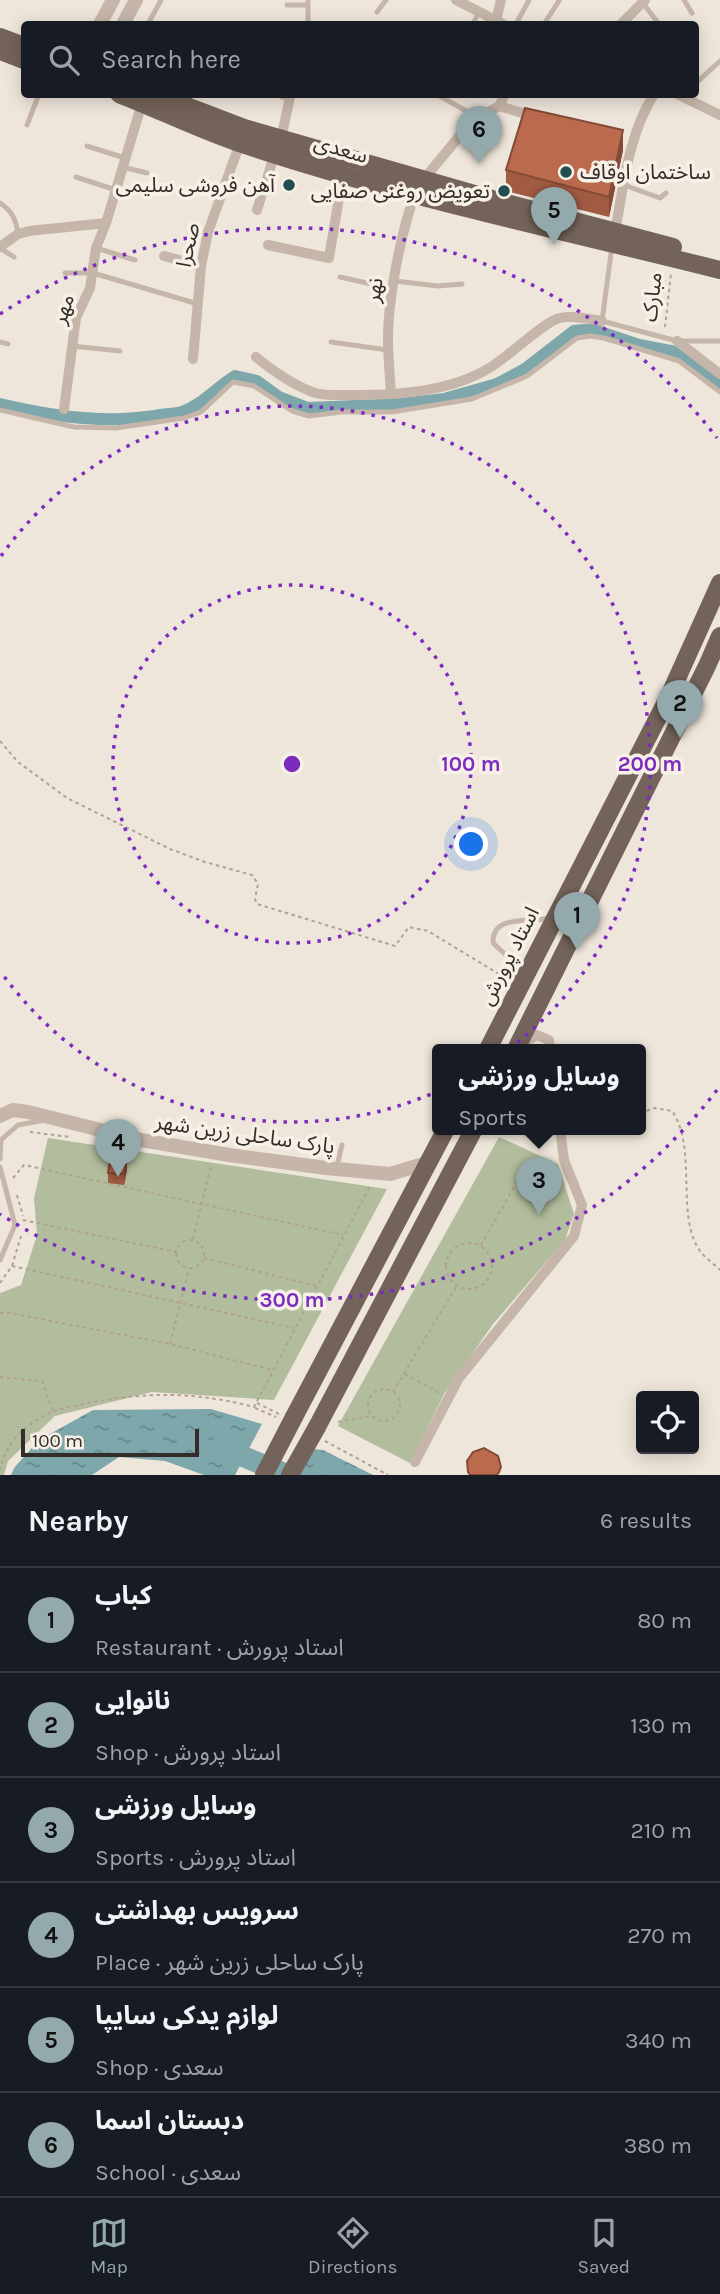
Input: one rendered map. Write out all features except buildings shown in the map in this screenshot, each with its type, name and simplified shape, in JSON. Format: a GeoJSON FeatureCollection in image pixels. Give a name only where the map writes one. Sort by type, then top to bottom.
{"type":"FeatureCollection","features":[{"type":"Feature","properties":{"kind":"main road"},"geometry":{"type":"LineString","coordinates":[[0,37],[21,45]]}},
{"type":"Feature","properties":{"kind":"main road"},"geometry":{"type":"LineString","coordinates":[[0,51],[21,59]]}},
{"type":"Feature","properties":{"kind":"main road","name":"سعدی"},"geometry":{"type":"LineString","coordinates":[[157,98],[240,143],[278,146],[614,238],[720,259]]}},
{"type":"Feature","properties":{"kind":"main road","name":"سعدی"},"geometry":{"type":"LineString","coordinates":[[158,98],[244,128],[343,174],[419,186]]}},
{"type":"Feature","properties":{"kind":"main road","name":"سعدی"},"geometry":{"type":"LineString","coordinates":[[614,238],[672,258],[720,270]]}},
{"type":"Feature","properties":{"kind":"main road","name":"استاد پرورش"},"geometry":{"type":"LineString","coordinates":[[490,1044],[670,694],[720,583]]}},
{"type":"Feature","properties":{"kind":"main road"},"geometry":{"type":"LineString","coordinates":[[518,1044],[708,666],[720,636]]}},
{"type":"Feature","properties":{"kind":"main road"},"geometry":{"type":"LineString","coordinates":[[687,657],[708,666]]}},
{"type":"Feature","properties":{"kind":"main road"},"geometry":{"type":"LineString","coordinates":[[264,1475],[443,1135]]}},
{"type":"Feature","properties":{"kind":"main road"},"geometry":{"type":"LineString","coordinates":[[290,1475],[324,1425],[471,1135]]}},
{"type":"Feature","properties":{"kind":"main road"},"geometry":{"type":"LineString","coordinates":[[362,1291],[384,1302]]}},
{"type":"Feature","properties":{"kind":"street"},"geometry":{"type":"LineString","coordinates":[[102,21],[113,0]]}},
{"type":"Feature","properties":{"kind":"street"},"geometry":{"type":"LineString","coordinates":[[125,21],[136,0]]}},
{"type":"Feature","properties":{"kind":"street"},"geometry":{"type":"LineString","coordinates":[[456,0],[496,21]]}},
{"type":"Feature","properties":{"kind":"street"},"geometry":{"type":"LineString","coordinates":[[500,21],[501,0]]}},
{"type":"Feature","properties":{"kind":"street"},"geometry":{"type":"LineString","coordinates":[[624,21],[643,1]]}},
{"type":"Feature","properties":{"kind":"street","name":"مهر"},"geometry":{"type":"LineString","coordinates":[[64,409],[76,318],[90,288],[96,248],[123,162],[155,98]]}},
{"type":"Feature","properties":{"kind":"street"},"geometry":{"type":"LineString","coordinates":[[257,210],[278,146],[290,98]]}},
{"type":"Feature","properties":{"kind":"street"},"geometry":{"type":"LineString","coordinates":[[419,186],[471,122],[499,106],[503,98]]}},
{"type":"Feature","properties":{"kind":"street"},"geometry":{"type":"LineString","coordinates":[[614,238],[631,143],[643,111],[651,98]]}},
{"type":"Feature","properties":{"kind":"street"},"geometry":{"type":"LineString","coordinates":[[686,98],[720,115]]}},
{"type":"Feature","properties":{"kind":"street"},"geometry":{"type":"LineString","coordinates":[[499,106],[552,121]]}},
{"type":"Feature","properties":{"kind":"street"},"geometry":{"type":"LineString","coordinates":[[618,140],[631,143]]}},
{"type":"Feature","properties":{"kind":"street","name":"صحرا"},"geometry":{"type":"LineString","coordinates":[[193,359],[201,266],[208,232],[240,143]]}},
{"type":"Feature","properties":{"kind":"street"},"geometry":{"type":"LineString","coordinates":[[268,245],[329,258],[343,174]]}},
{"type":"Feature","properties":{"kind":"street","name":"نهر"},"geometry":{"type":"LineString","coordinates":[[391,394],[388,350],[390,311],[406,219],[419,186]]}},
{"type":"Feature","properties":{"kind":"street"},"geometry":{"type":"LineString","coordinates":[[0,248],[18,234],[106,223]]}},
{"type":"Feature","properties":{"kind":"street"},"geometry":{"type":"LineString","coordinates":[[164,256],[201,266]]}},
{"type":"Feature","properties":{"kind":"street"},"geometry":{"type":"LineString","coordinates":[[256,356],[275,373],[316,393],[391,394],[460,382],[490,369],[546,324],[558,318],[602,321]]}},
{"type":"Feature","properties":{"kind":"street"},"geometry":{"type":"LineString","coordinates":[[677,341],[720,374]]}},
{"type":"Feature","properties":{"kind":"street"},"geometry":{"type":"LineString","coordinates":[[534,1013],[537,1035]]}},
{"type":"Feature","properties":{"kind":"street"},"geometry":{"type":"LineString","coordinates":[[522,1044],[537,1035]]}},
{"type":"Feature","properties":{"kind":"street"},"geometry":{"type":"LineString","coordinates":[[537,1035],[549,1040],[549,1044]]}},
{"type":"Feature","properties":{"kind":"street","name":"پارک ساحلی زرین شهر"},"geometry":{"type":"LineString","coordinates":[[0,1116],[13,1110],[141,1140],[336,1169],[390,1174],[430,1162]]}},
{"type":"Feature","properties":{"kind":"street"},"geometry":{"type":"LineString","coordinates":[[415,1462],[459,1378],[574,1236],[582,1205],[564,1160],[561,1135]]}},
{"type":"Feature","properties":{"kind":"lane"},"geometry":{"type":"LineString","coordinates":[[150,21],[161,0]]}},
{"type":"Feature","properties":{"kind":"lane"},"geometry":{"type":"LineString","coordinates":[[377,12],[386,0]]}},
{"type":"Feature","properties":{"kind":"lane"},"geometry":{"type":"LineString","coordinates":[[518,21],[529,0]]}},
{"type":"Feature","properties":{"kind":"lane"},"geometry":{"type":"LineString","coordinates":[[684,0],[692,13]]}},
{"type":"Feature","properties":{"kind":"lane"},"geometry":{"type":"LineString","coordinates":[[546,21],[559,1]]}},
{"type":"Feature","properties":{"kind":"lane"},"geometry":{"type":"LineString","coordinates":[[643,1],[657,21]]}},
{"type":"Feature","properties":{"kind":"lane"},"geometry":{"type":"LineString","coordinates":[[287,5],[308,3],[308,21]]}},
{"type":"Feature","properties":{"kind":"lane"},"geometry":{"type":"LineString","coordinates":[[474,21],[479,12]]}},
{"type":"Feature","properties":{"kind":"lane"},"geometry":{"type":"LineString","coordinates":[[699,79],[720,61]]}},
{"type":"Feature","properties":{"kind":"lane"},"geometry":{"type":"LineString","coordinates":[[27,125],[37,98]]}},
{"type":"Feature","properties":{"kind":"lane"},"geometry":{"type":"LineString","coordinates":[[443,98],[478,118]]}},
{"type":"Feature","properties":{"kind":"lane"},"geometry":{"type":"LineString","coordinates":[[87,146],[148,173]]}},
{"type":"Feature","properties":{"kind":"lane"},"geometry":{"type":"LineString","coordinates":[[76,177],[116,190]]}},
{"type":"Feature","properties":{"kind":"lane"},"geometry":{"type":"LineString","coordinates":[[624,185],[660,198],[666,192]]}},
{"type":"Feature","properties":{"kind":"lane"},"geometry":{"type":"LineString","coordinates":[[0,203],[11,211],[17,223],[18,234]]}},
{"type":"Feature","properties":{"kind":"lane"},"geometry":{"type":"LineString","coordinates":[[602,321],[614,238]]}},
{"type":"Feature","properties":{"kind":"lane"},"geometry":{"type":"LineString","coordinates":[[0,248],[14,257]]}},
{"type":"Feature","properties":{"kind":"lane"},"geometry":{"type":"LineString","coordinates":[[96,248],[135,260]]}},
{"type":"Feature","properties":{"kind":"lane"},"geometry":{"type":"LineString","coordinates":[[65,273],[93,273],[198,304]]}},
{"type":"Feature","properties":{"kind":"lane"},"geometry":{"type":"LineString","coordinates":[[340,277],[394,285],[462,284]]}},
{"type":"Feature","properties":{"kind":"lane","name":"مبارک"},"geometry":{"type":"LineString","coordinates":[[602,321],[677,341],[720,341]]}},
{"type":"Feature","properties":{"kind":"lane"},"geometry":{"type":"LineString","coordinates":[[0,410],[74,427],[116,428],[184,418],[201,412],[233,382],[254,386],[292,411],[309,416],[342,412],[392,412],[472,399],[527,376],[577,338],[590,336],[679,361],[720,392]]}},
{"type":"Feature","properties":{"kind":"lane"},"geometry":{"type":"LineString","coordinates":[[0,342],[8,344]]}},
{"type":"Feature","properties":{"kind":"lane"},"geometry":{"type":"LineString","coordinates":[[331,342],[388,350]]}},
{"type":"Feature","properties":{"kind":"lane"},"geometry":{"type":"LineString","coordinates":[[72,346],[120,351]]}},
{"type":"Feature","properties":{"kind":"lane"},"geometry":{"type":"LineString","coordinates":[[519,987],[513,967],[507,956],[493,943],[493,936],[499,926],[507,921],[541,921],[555,917]]}},
{"type":"Feature","properties":{"kind":"lane","name":"پارک ساحلی زرین شهر"},"geometry":{"type":"LineString","coordinates":[[0,1159],[1,1140],[18,1125],[55,1119]]}},
{"type":"Feature","properties":{"kind":"lane"},"geometry":{"type":"LineString","coordinates":[[336,1169],[342,1145]]}},
{"type":"Feature","properties":{"kind":"lane"},"geometry":{"type":"LineString","coordinates":[[0,1167],[15,1225],[0,1260]]}},
{"type":"Feature","properties":{"kind":"path","name":"مبارک"},"geometry":{"type":"LineString","coordinates":[[663,338],[672,258]]}},
{"type":"Feature","properties":{"kind":"path"},"geometry":{"type":"LineString","coordinates":[[0,741],[18,762],[67,798],[170,849],[252,875],[258,884],[255,899],[257,904],[396,946],[409,927],[428,932],[519,987]]}},
{"type":"Feature","properties":{"kind":"path"},"geometry":{"type":"LineString","coordinates":[[646,1110],[655,1108],[672,1111],[677,1118],[684,1140],[687,1200],[692,1231],[699,1250],[720,1270]]}},
{"type":"Feature","properties":{"kind":"path"},"geometry":{"type":"LineString","coordinates":[[25,1132],[79,1138]]}},
{"type":"Feature","properties":{"kind":"path"},"geometry":{"type":"LineString","coordinates":[[192,1241],[213,1158]]}},
{"type":"Feature","properties":{"kind":"path"},"geometry":{"type":"LineString","coordinates":[[480,1246],[530,1159]]}},
{"type":"Feature","properties":{"kind":"path"},"geometry":{"type":"LineString","coordinates":[[9,1168],[12,1179],[24,1165],[344,1235]]}},
{"type":"Feature","properties":{"kind":"path"},"geometry":{"type":"LineString","coordinates":[[0,1470],[6,1448],[15,1437],[53,1411],[108,1398],[135,1395],[192,1396],[254,1407],[373,1180]]}},
{"type":"Feature","properties":{"kind":"path"},"geometry":{"type":"LineString","coordinates":[[0,1283],[12,1266],[23,1220],[16,1191]]}},
{"type":"Feature","properties":{"kind":"path"},"geometry":{"type":"LineString","coordinates":[[23,1220],[176,1252]]}},
{"type":"Feature","properties":{"kind":"path"},"geometry":{"type":"LineString","coordinates":[[176,1252],[184,1242],[192,1241],[203,1249],[204,1258],[198,1265],[190,1268]]}},
{"type":"Feature","properties":{"kind":"path"},"geometry":{"type":"LineString","coordinates":[[470,1242],[480,1246],[492,1261],[490,1276],[479,1287],[472,1289],[457,1286],[447,1275],[445,1267],[449,1252],[462,1243],[470,1242]]}},
{"type":"Feature","properties":{"kind":"path"},"geometry":{"type":"LineString","coordinates":[[176,1252],[178,1261],[190,1268]]}},
{"type":"Feature","properties":{"kind":"path"},"geometry":{"type":"LineString","coordinates":[[204,1258],[317,1286]]}},
{"type":"Feature","properties":{"kind":"path"},"geometry":{"type":"LineString","coordinates":[[12,1266],[295,1328]]}},
{"type":"Feature","properties":{"kind":"path"},"geometry":{"type":"LineString","coordinates":[[170,1345],[190,1268]]}},
{"type":"Feature","properties":{"kind":"path"},"geometry":{"type":"LineString","coordinates":[[393,1392],[457,1286]]}},
{"type":"Feature","properties":{"kind":"path"},"geometry":{"type":"LineString","coordinates":[[0,1313],[170,1345],[274,1370]]}},
{"type":"Feature","properties":{"kind":"path"},"geometry":{"type":"LineString","coordinates":[[404,1373],[449,1398]]}},
{"type":"Feature","properties":{"kind":"path"},"geometry":{"type":"LineString","coordinates":[[0,1377],[42,1381],[53,1411]]}},
{"type":"Feature","properties":{"kind":"path"},"geometry":{"type":"LineString","coordinates":[[378,1390],[393,1392],[399,1400],[396,1416],[381,1421],[372,1416],[368,1407],[370,1397],[378,1390]]}},
{"type":"Feature","properties":{"kind":"path"},"geometry":{"type":"LineString","coordinates":[[257,1403],[293,1419]]}},
{"type":"Feature","properties":{"kind":"path"},"geometry":{"type":"LineString","coordinates":[[324,1425],[372,1416]]}},
{"type":"Feature","properties":{"kind":"green space"},"geometry":{"type":"Polygon","coordinates":[[[499,1137],[558,1164],[574,1214],[565,1240],[493,1324],[444,1394],[410,1463],[338,1426],[499,1137]]]}},
{"type":"Feature","properties":{"kind":"green space"},"geometry":{"type":"Polygon","coordinates":[[[48,1138],[387,1189],[274,1400],[152,1392],[55,1416],[8,1461],[4,1475],[0,1475],[0,1293],[21,1285],[37,1235],[34,1198],[48,1138]]]}},
{"type":"Feature","properties":{"kind":"water"},"geometry":{"type":"Polygon","coordinates":[[[211,1409],[262,1424],[235,1475],[204,1475],[165,1461],[119,1457],[92,1475],[11,1475],[39,1440],[93,1410],[211,1409]]]}},
{"type":"Feature","properties":{"kind":"water"},"geometry":{"type":"Polygon","coordinates":[[[312,1449],[323,1450],[373,1475],[298,1475],[312,1449]]]}},
{"type":"Feature","properties":{"kind":"waterway"},"geometry":{"type":"LineString","coordinates":[[0,404],[77,418],[155,416],[189,409],[235,376],[257,381],[279,397],[308,408],[402,404],[444,399],[497,384],[525,369],[574,331],[584,330],[594,330],[639,345],[681,353],[720,384]]}},
{"type":"Feature","properties":{"kind":"waterway"},"geometry":{"type":"LineString","coordinates":[[220,1447],[288,1475]]}},
{"type":"Feature","properties":{"kind":"place","name":"دبستان اسما"},"geometry":{"type":"Point","coordinates":[479,164]}},
{"type":"Feature","properties":{"kind":"place","name":"ساختمان اوقاف"},"geometry":{"type":"Point","coordinates":[566,172]}},
{"type":"Feature","properties":{"kind":"place","name":"آهن فروشی سلیمی"},"geometry":{"type":"Point","coordinates":[289,185]}},
{"type":"Feature","properties":{"kind":"place","name":"تعویض روغنی صفایی"},"geometry":{"type":"Point","coordinates":[504,191]}},
{"type":"Feature","properties":{"kind":"place","name":"لوازم یدکی سایپا"},"geometry":{"type":"Point","coordinates":[554,245]}},
{"type":"Feature","properties":{"kind":"place","name":"نانوایی"},"geometry":{"type":"Point","coordinates":[680,738]}},
{"type":"Feature","properties":{"kind":"place","name":"کباب"},"geometry":{"type":"Point","coordinates":[577,950]}},
{"type":"Feature","properties":{"kind":"place","name":"سرویس بهداشتی"},"geometry":{"type":"Point","coordinates":[118,1177]}},
{"type":"Feature","properties":{"kind":"place","name":"وسایل ورزشی"},"geometry":{"type":"Point","coordinates":[539,1215]}}]}
